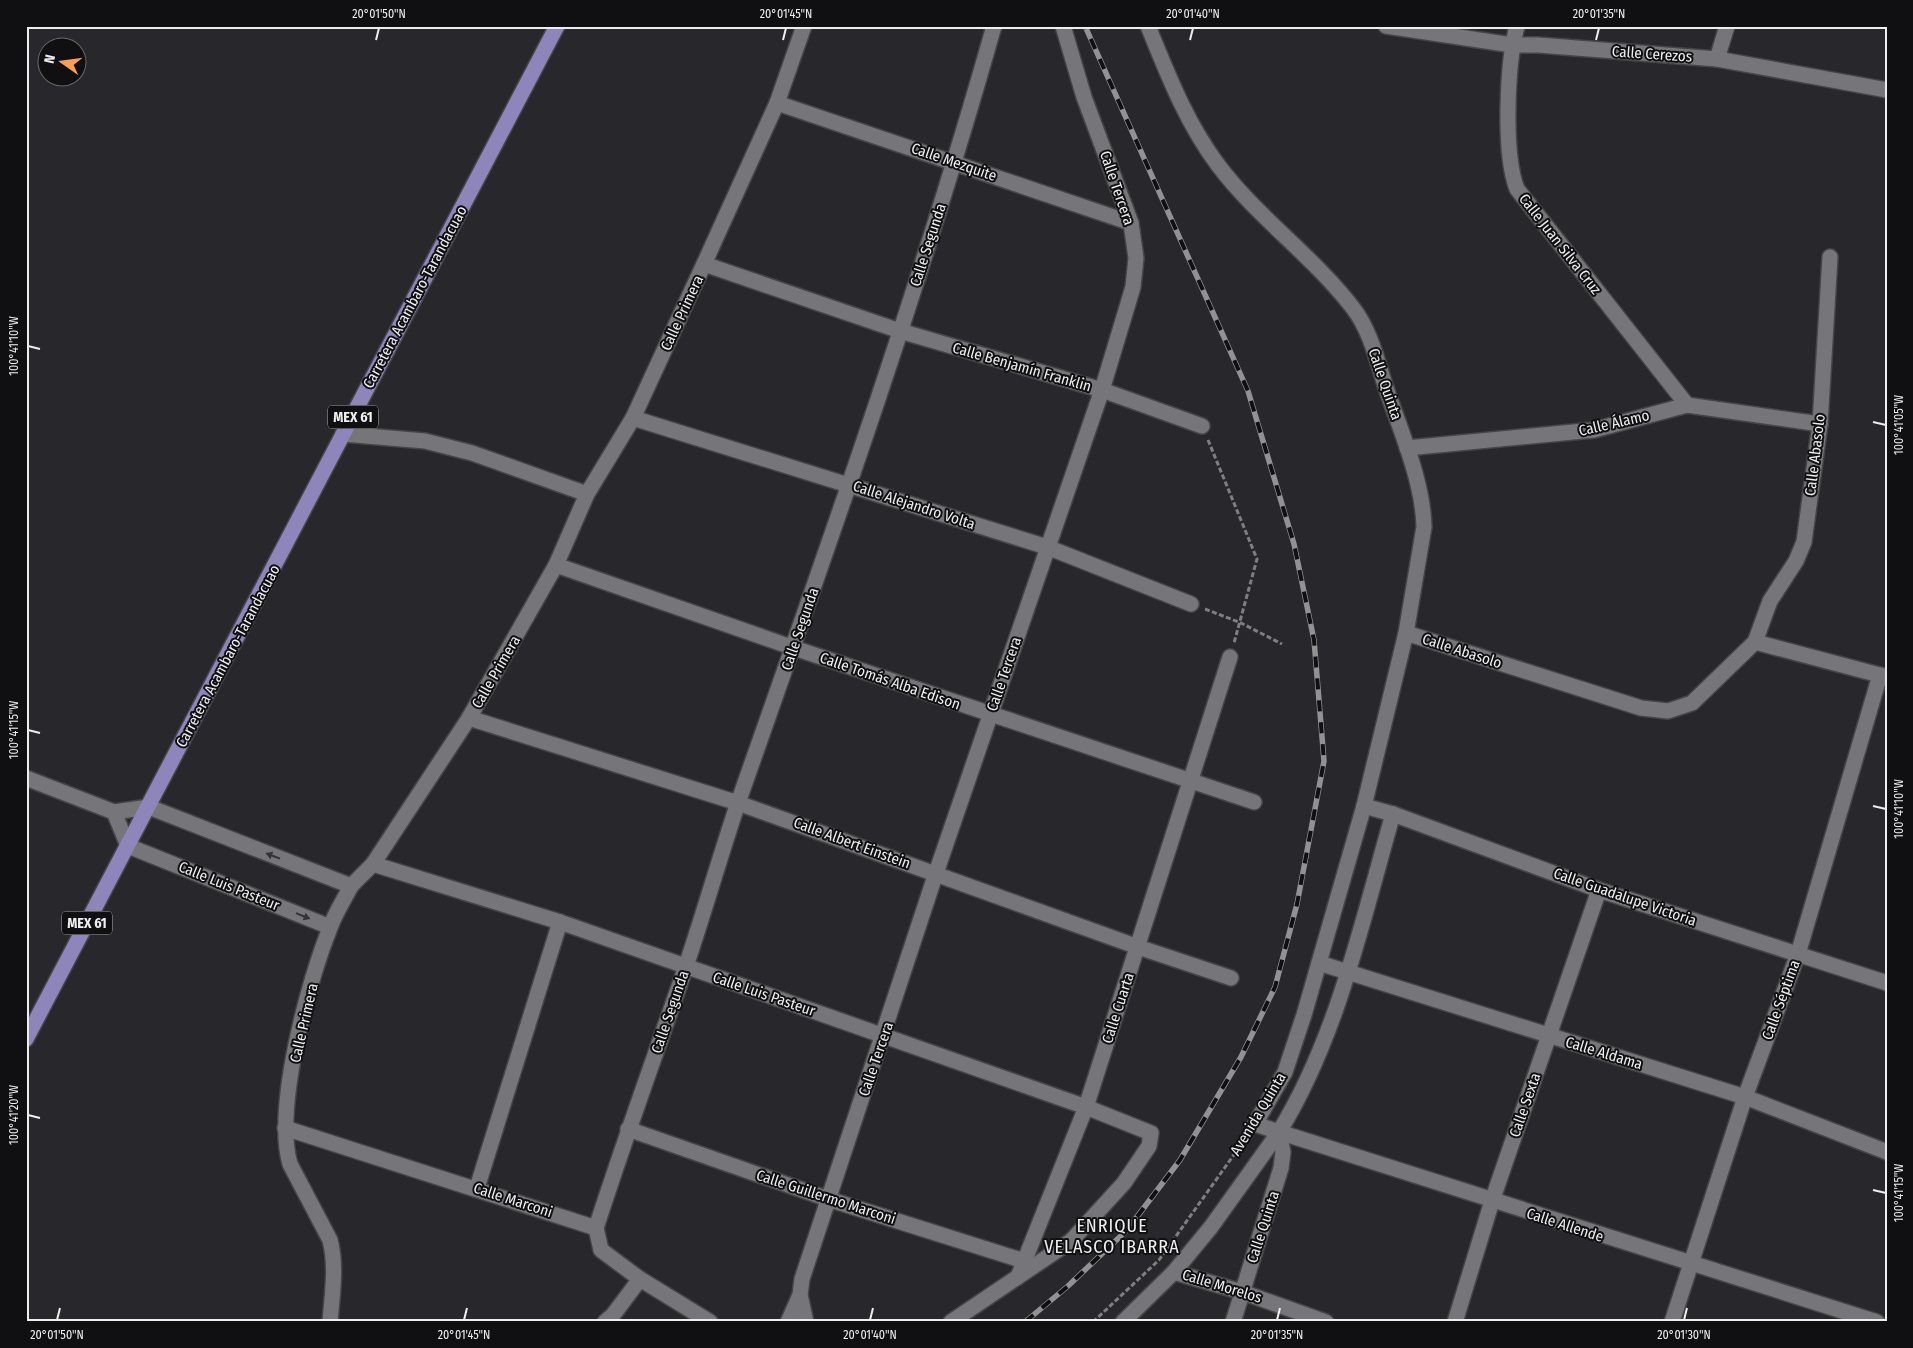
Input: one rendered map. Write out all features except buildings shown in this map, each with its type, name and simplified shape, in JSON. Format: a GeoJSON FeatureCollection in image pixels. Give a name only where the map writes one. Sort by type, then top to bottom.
{"type":"FeatureCollection","features":[{"type":"Feature","properties":{"kind":"main road","name":"Carretera Acambaro-Tarandacuao"},"geometry":{"type":"LineString","coordinates":[[149,807],[557,26]]}},
{"type":"Feature","properties":{"kind":"main road","name":"MEX 61"},"geometry":{"type":"LineString","coordinates":[[26,1040],[149,807]]}},
{"type":"Feature","properties":{"kind":"street","name":"Calle Primera"},"geometry":{"type":"LineString","coordinates":[[330,1322],[334,1264],[333,1251],[330,1240],[290,1164],[286,1150],[284,1128],[299,1032],[330,927],[351,886],[373,864],[469,718],[556,565],[587,494],[633,418],[704,264],[777,103],[804,26]]}},
{"type":"Feature","properties":{"kind":"street","name":"Calle Segunda"},"geometry":{"type":"LineString","coordinates":[[596,1228],[628,1129],[686,967],[738,803],[794,648],[956,162],[994,26]]}},
{"type":"Feature","properties":{"kind":"street","name":"Calle Tercera"},"geometry":{"type":"LineString","coordinates":[[806,1322],[800,1295],[802,1279],[936,873],[1102,390],[1133,287],[1136,258],[1131,223],[1084,97],[1063,26]]}},
{"type":"Feature","properties":{"kind":"street","name":"Calle Quinta"},"geometry":{"type":"LineString","coordinates":[[1148,26],[1184,113],[1218,165],[1244,195],[1310,258],[1355,310],[1369,337],[1407,448],[1424,511],[1424,527],[1406,633],[1364,806]]}},
{"type":"Feature","properties":{"kind":"street","name":"Calle Cerezos"},"geometry":{"type":"LineString","coordinates":[[1386,26],[1512,46],[1538,45],[1717,59],[1887,90]]}},
{"type":"Feature","properties":{"kind":"street","name":"Calle Juan Silva Cruz"},"geometry":{"type":"LineString","coordinates":[[1517,26],[1512,46],[1509,103],[1510,173],[1517,190],[1687,405]]}},
{"type":"Feature","properties":{"kind":"street"},"geometry":{"type":"LineString","coordinates":[[1717,59],[1727,26]]}},
{"type":"Feature","properties":{"kind":"street","name":"Calle Mezquite"},"geometry":{"type":"LineString","coordinates":[[777,103],[956,162],[1131,223]]}},
{"type":"Feature","properties":{"kind":"street","name":"Calle Abasolo"},"geometry":{"type":"LineString","coordinates":[[1406,633],[1641,708],[1668,711],[1692,703],[1755,642],[1770,602],[1796,561],[1804,542],[1820,424],[1830,257]]}},
{"type":"Feature","properties":{"kind":"street","name":"Calle Benjamín Franklin"},"geometry":{"type":"LineString","coordinates":[[704,264],[900,331],[1102,390],[1202,426]]}},
{"type":"Feature","properties":{"kind":"street","name":"Calle Álamo"},"geometry":{"type":"LineString","coordinates":[[1407,448],[1594,430],[1687,405],[1820,424]]}},
{"type":"Feature","properties":{"kind":"street","name":"Calle Alejandro Volta"},"geometry":{"type":"LineString","coordinates":[[633,418],[1047,547],[1191,604]]}},
{"type":"Feature","properties":{"kind":"street"},"geometry":{"type":"LineString","coordinates":[[343,434],[425,440],[472,453],[587,494]]}},
{"type":"Feature","properties":{"kind":"street","name":"Calle Tomás Alba Edison"},"geometry":{"type":"LineString","coordinates":[[556,565],[794,648],[1254,802]]}},
{"type":"Feature","properties":{"kind":"street"},"geometry":{"type":"LineString","coordinates":[[1755,642],[1883,676]]}},
{"type":"Feature","properties":{"kind":"street","name":"Calle Cuarta"},"geometry":{"type":"LineString","coordinates":[[1018,1277],[1086,1107],[1230,657]]}},
{"type":"Feature","properties":{"kind":"street","name":"Calle Séptima"},"geometry":{"type":"LineString","coordinates":[[1672,1322],[1745,1096],[1798,954],[1883,676]]}},
{"type":"Feature","properties":{"kind":"street","name":"Calle Albert Einstein"},"geometry":{"type":"LineString","coordinates":[[469,718],[738,803],[1138,947],[1231,978]]}},
{"type":"Feature","properties":{"kind":"street"},"geometry":{"type":"LineString","coordinates":[[26,778],[114,812],[149,807],[351,886]]}},
{"type":"Feature","properties":{"kind":"street","name":"Calle Guadalupe Victoria"},"geometry":{"type":"LineString","coordinates":[[1364,806],[1393,814],[1599,890],[1887,983]]}},
{"type":"Feature","properties":{"kind":"street","name":"Avenida Quinta"},"geometry":{"type":"LineString","coordinates":[[1255,1124],[1285,1072],[1319,963],[1364,806]]}},
{"type":"Feature","properties":{"kind":"street"},"geometry":{"type":"LineString","coordinates":[[114,812],[128,846]]}},
{"type":"Feature","properties":{"kind":"street","name":"Avenida Quinta"},"geometry":{"type":"LineString","coordinates":[[1123,1322],[1174,1272],[1237,1194],[1293,1108],[1318,1055],[1347,972],[1393,814]]}},
{"type":"Feature","properties":{"kind":"street","name":"Calle Luis Pasteur"},"geometry":{"type":"LineString","coordinates":[[128,846],[330,927]]}},
{"type":"Feature","properties":{"kind":"street","name":"Calle Luis Pasteur"},"geometry":{"type":"LineString","coordinates":[[373,864],[560,922],[1086,1107],[1151,1133],[1149,1146],[1124,1182],[1071,1241],[1018,1277]]}},
{"type":"Feature","properties":{"kind":"street","name":"Calle Sexta"},"geometry":{"type":"LineString","coordinates":[[1455,1322],[1492,1201],[1599,890]]}},
{"type":"Feature","properties":{"kind":"street"},"geometry":{"type":"LineString","coordinates":[[477,1188],[560,922]]}},
{"type":"Feature","properties":{"kind":"street","name":"Calle Aldama"},"geometry":{"type":"LineString","coordinates":[[1319,963],[1745,1096],[1887,1152]]}},
{"type":"Feature","properties":{"kind":"street","name":"Calle Allende"},"geometry":{"type":"LineString","coordinates":[[1255,1124],[1876,1322]]}},
{"type":"Feature","properties":{"kind":"street","name":"Calle Marconi"},"geometry":{"type":"LineString","coordinates":[[284,1128],[477,1188],[596,1228]]}},
{"type":"Feature","properties":{"kind":"street","name":"Calle Guillermo Marconi"},"geometry":{"type":"LineString","coordinates":[[628,1129],[828,1199],[1024,1261]]}},
{"type":"Feature","properties":{"kind":"street","name":"Calle Quinta"},"geometry":{"type":"LineString","coordinates":[[1233,1322],[1281,1168],[1282,1152],[1278,1132]]}},
{"type":"Feature","properties":{"kind":"street"},"geometry":{"type":"LineString","coordinates":[[596,1228],[601,1250],[640,1279],[710,1322]]}},
{"type":"Feature","properties":{"kind":"street","name":"Calle Morelos"},"geometry":{"type":"LineString","coordinates":[[1174,1272],[1242,1292],[1326,1322]]}},
{"type":"Feature","properties":{"kind":"street"},"geometry":{"type":"LineString","coordinates":[[951,1322],[1018,1277]]}},
{"type":"Feature","properties":{"kind":"street"},"geometry":{"type":"LineString","coordinates":[[605,1322],[613,1315],[640,1279]]}},
{"type":"Feature","properties":{"kind":"street"},"geometry":{"type":"LineString","coordinates":[[788,1322],[800,1295]]}},
{"type":"Feature","properties":{"kind":"path"},"geometry":{"type":"LineString","coordinates":[[1202,426],[1257,559],[1241,623],[1230,657]]}},
{"type":"Feature","properties":{"kind":"path"},"geometry":{"type":"LineString","coordinates":[[1191,604],[1241,623],[1282,644]]}},
{"type":"Feature","properties":{"kind":"path","name":"Avenida Quinta"},"geometry":{"type":"LineString","coordinates":[[1093,1322],[1159,1260],[1255,1124]]}},
{"type":"Feature","properties":{"kind":"railway"},"geometry":{"type":"LineString","coordinates":[[1025,1322],[1068,1286],[1127,1230],[1180,1160],[1241,1057],[1275,987],[1297,904],[1324,761],[1314,640],[1294,544],[1248,391],[1085,26]]}},
{"type":"Feature","properties":{"kind":"district","name":"ENRIQUE VELASCO IBARRA"},"geometry":{"type":"Point","coordinates":[1112,1236]}}]}
